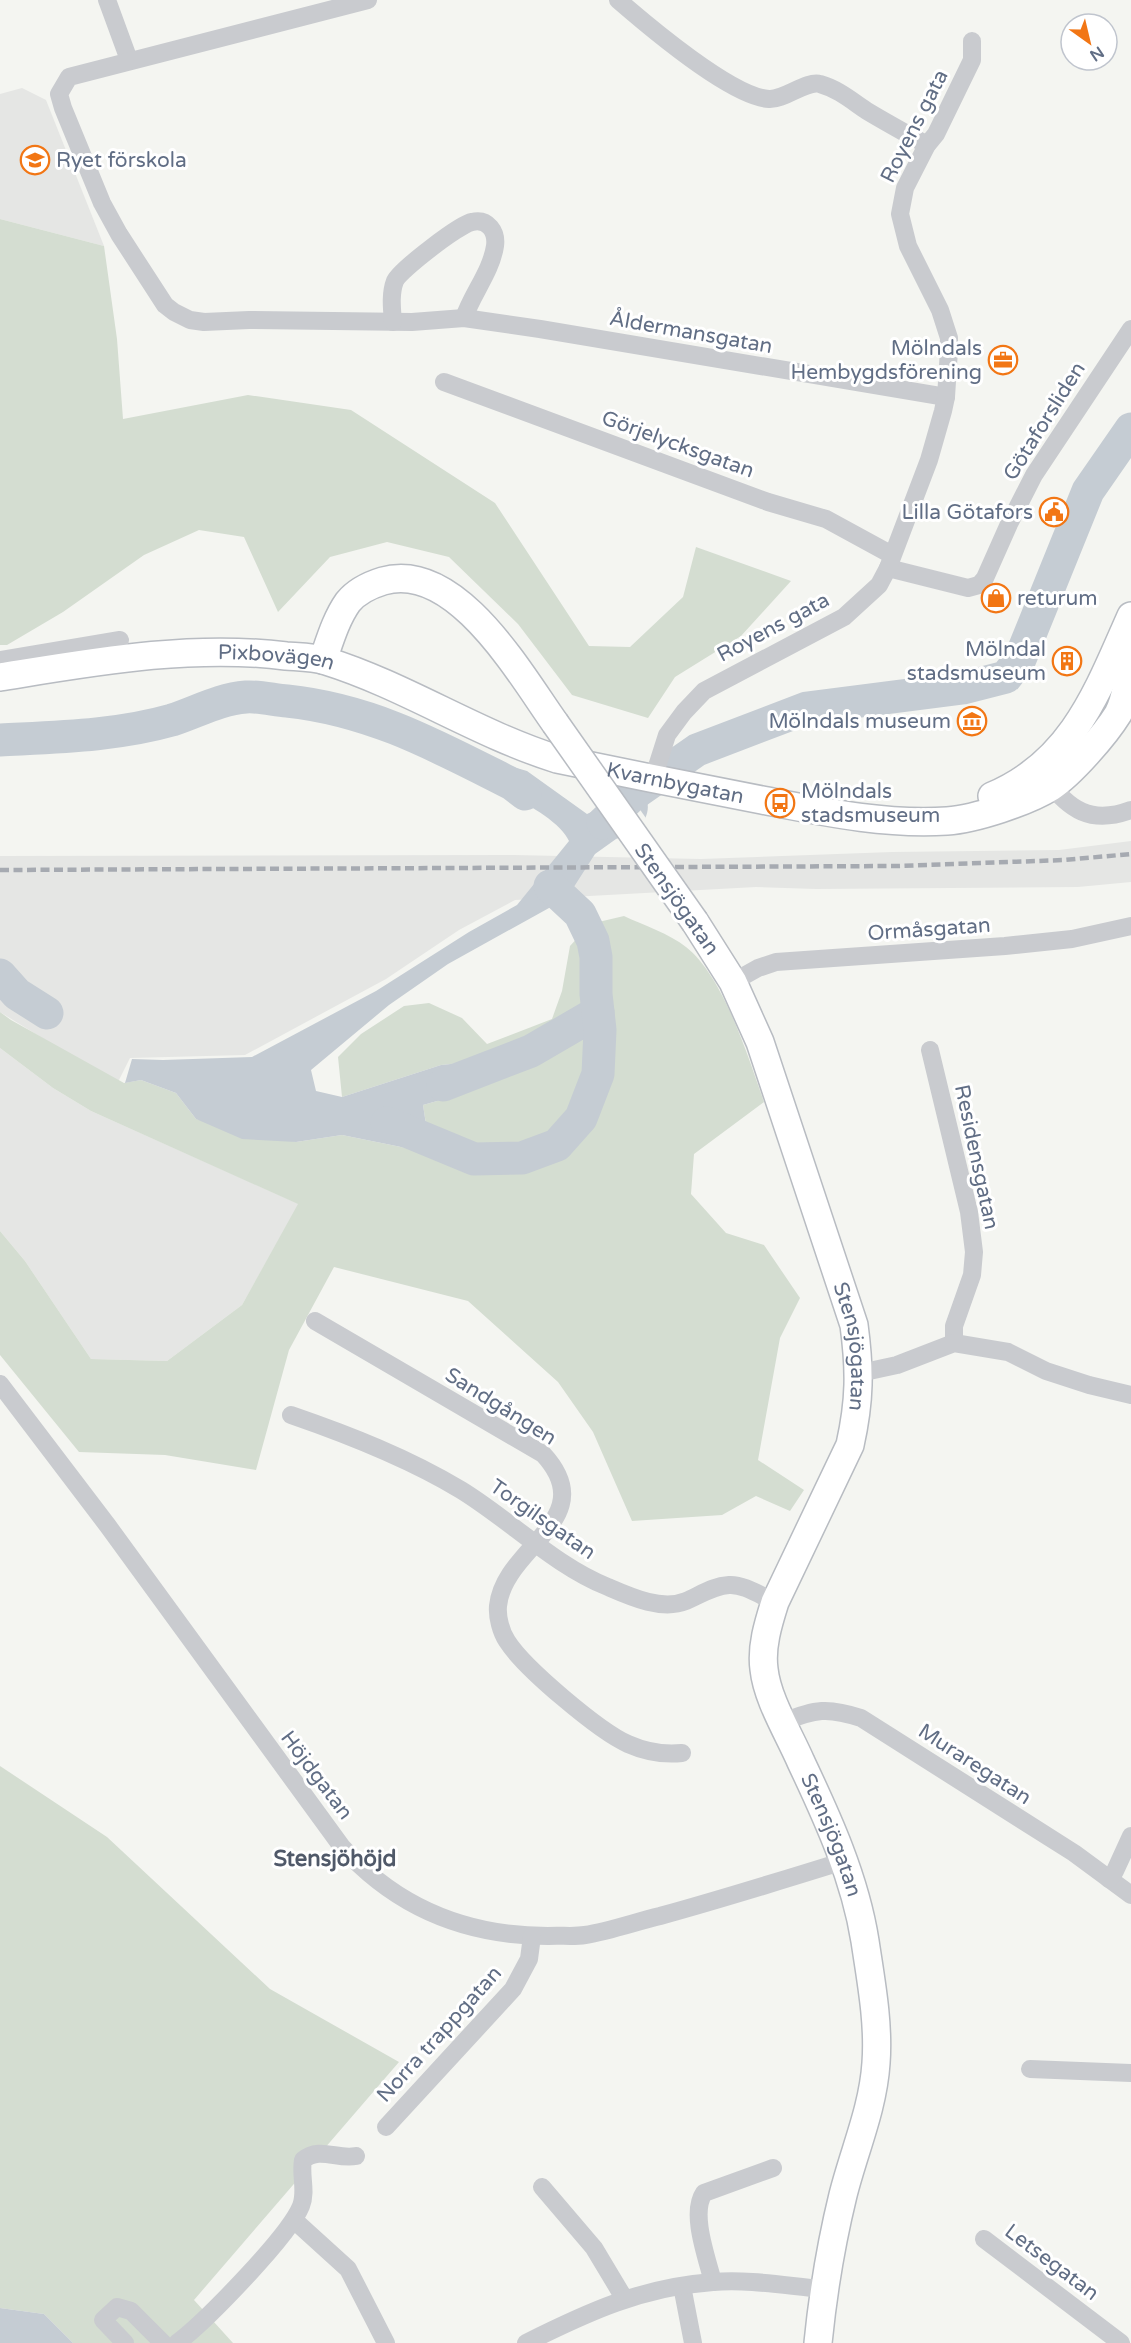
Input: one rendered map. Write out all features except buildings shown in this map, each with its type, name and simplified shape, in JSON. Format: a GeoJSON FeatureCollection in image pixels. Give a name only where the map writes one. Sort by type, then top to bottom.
{"type":"FeatureCollection","features":[{"type":"Feature","properties":{"kind":"street"},"geometry":{"type":"LineString","coordinates":[[108,0],[129,60],[368,0]]}},
{"type":"Feature","properties":{"kind":"street"},"geometry":{"type":"LineString","coordinates":[[618,0],[661,36],[737,89],[758,98],[772,100],[817,83],[832,88],[927,145]]}},
{"type":"Feature","properties":{"kind":"street","name":"Royens gata"},"geometry":{"type":"LineString","coordinates":[[656,779],[667,735],[704,691],[844,617],[879,585],[890,561],[929,460],[946,397],[949,338],[940,310],[908,246],[900,214],[904,188],[927,145],[936,134],[972,60],[972,40]]}},
{"type":"Feature","properties":{"kind":"street","name":"Åldermansgatan"},"geometry":{"type":"LineString","coordinates":[[129,60],[69,77],[59,94],[102,203],[119,234],[165,304],[174,312],[190,320],[204,322],[249,320],[393,322],[464,318],[946,397]]}},
{"type":"Feature","properties":{"kind":"street"},"geometry":{"type":"LineString","coordinates":[[393,322],[392,300],[396,279],[414,261],[461,226],[473,221],[482,222],[492,227],[495,246],[492,258],[464,318]]}},
{"type":"Feature","properties":{"kind":"street","name":"Götaforsliden"},"geometry":{"type":"LineString","coordinates":[[890,561],[968,588],[979,585],[985,578],[1034,475],[1131,328]]}},
{"type":"Feature","properties":{"kind":"street","name":"Görjelycksgatan"},"geometry":{"type":"LineString","coordinates":[[444,382],[768,501],[816,515],[850,531],[890,561]]}},
{"type":"Feature","properties":{"kind":"street","name":"Stensjögatan"},"geometry":{"type":"LineString","coordinates":[[323,660],[336,624],[349,600],[368,585],[391,579],[419,580],[455,598],[484,627],[509,658],[695,922],[733,982],[760,1042],[854,1325],[860,1373],[856,1421],[850,1445],[775,1602],[768,1624],[763,1662],[768,1686],[824,1809],[844,1861],[865,1939],[875,2019],[876,2062],[872,2092],[843,2194],[823,2289],[819,2343]]}},
{"type":"Feature","properties":{"kind":"street","name":"Kvarnbygatan"},"geometry":{"type":"LineString","coordinates":[[1045,778],[1086,713],[1131,616]]}},
{"type":"Feature","properties":{"kind":"street"},"geometry":{"type":"LineString","coordinates":[[0,660],[120,640]]}},
{"type":"Feature","properties":{"kind":"street","name":"Kvarnbygatan"},"geometry":{"type":"LineString","coordinates":[[533,752],[557,759],[831,814],[892,820],[950,821],[1017,803],[1045,778],[1083,758],[1119,712],[1131,652]]}},
{"type":"Feature","properties":{"kind":"street","name":"Pixbovägen"},"geometry":{"type":"LineString","coordinates":[[0,677],[86,664],[189,654],[262,654],[323,660],[356,671],[533,752]]}},
{"type":"Feature","properties":{"kind":"street"},"geometry":{"type":"LineString","coordinates":[[1045,778],[1067,804],[1087,815],[1104,817],[1131,810]]}},
{"type":"Feature","properties":{"kind":"street","name":"Ormåsgatan"},"geometry":{"type":"LineString","coordinates":[[733,982],[758,968],[776,962],[1005,946],[1072,939],[1131,926]]}},
{"type":"Feature","properties":{"kind":"street","name":"Residensgatan"},"geometry":{"type":"LineString","coordinates":[[930,1050],[969,1212],[974,1252],[972,1275],[954,1326],[954,1343]]}},
{"type":"Feature","properties":{"kind":"street","name":"Sandgången"},"geometry":{"type":"LineString","coordinates":[[315,1321],[543,1454],[560,1476],[564,1496],[560,1508],[537,1543],[507,1578],[498,1608],[505,1639],[529,1667],[612,1734],[626,1743],[663,1755],[681,1753]]}},
{"type":"Feature","properties":{"kind":"street"},"geometry":{"type":"LineString","coordinates":[[860,1373],[897,1365],[954,1343],[1008,1352],[1056,1375],[1089,1386],[1131,1395]]}},
{"type":"Feature","properties":{"kind":"street","name":"Höjdgatan"},"geometry":{"type":"LineString","coordinates":[[0,1384],[108,1526],[303,1796],[360,1867],[383,1886],[443,1920],[487,1931],[532,1936],[583,1935],[696,1906],[844,1861]]}},
{"type":"Feature","properties":{"kind":"street","name":"Torgilsgatan"},"geometry":{"type":"LineString","coordinates":[[291,1415],[341,1433],[422,1469],[460,1490],[586,1578],[660,1605],[675,1604],[703,1592],[729,1585],[744,1588],[775,1602]]}},
{"type":"Feature","properties":{"kind":"street","name":"Muraregatan"},"geometry":{"type":"LineString","coordinates":[[783,1722],[822,1709],[840,1711],[861,1718],[1074,1853],[1131,1895]]}},
{"type":"Feature","properties":{"kind":"street"},"geometry":{"type":"LineString","coordinates":[[1109,1879],[1131,1836]]}},
{"type":"Feature","properties":{"kind":"street","name":"Norra trappgatan"},"geometry":{"type":"LineString","coordinates":[[386,2127],[513,1989],[529,1959],[532,1936]]}},
{"type":"Feature","properties":{"kind":"street"},"geometry":{"type":"LineString","coordinates":[[1030,2069],[1131,2073]]}},
{"type":"Feature","properties":{"kind":"street"},"geometry":{"type":"LineString","coordinates":[[177,2343],[241,2281],[294,2220],[302,2203],[303,2160],[309,2155],[318,2153],[356,2156]]}},
{"type":"Feature","properties":{"kind":"street"},"geometry":{"type":"LineString","coordinates":[[713,2282],[697,2214],[700,2199],[704,2193],[773,2168]]}},
{"type":"Feature","properties":{"kind":"street"},"geometry":{"type":"LineString","coordinates":[[542,2187],[594,2247],[624,2298]]}},
{"type":"Feature","properties":{"kind":"street"},"geometry":{"type":"LineString","coordinates":[[294,2220],[348,2268],[386,2343]]}},
{"type":"Feature","properties":{"kind":"street","name":"Letsegatan"},"geometry":{"type":"LineString","coordinates":[[984,2239],[1121,2343]]}},
{"type":"Feature","properties":{"kind":"street"},"geometry":{"type":"LineString","coordinates":[[526,2343],[595,2309],[624,2298],[682,2286],[713,2282],[742,2282],[823,2289]]}},
{"type":"Feature","properties":{"kind":"street"},"geometry":{"type":"LineString","coordinates":[[682,2286],[693,2343]]}},
{"type":"Feature","properties":{"kind":"street"},"geometry":{"type":"LineString","coordinates":[[125,2343],[103,2320],[117,2307],[131,2311],[163,2343]]}},
{"type":"Feature","properties":{"kind":"shaded area","name":"Ryet förskola"},"geometry":{"type":"Polygon","coordinates":[[[22,88],[46,100],[104,246],[0,219],[0,94],[22,88]]]}},
{"type":"Feature","properties":{"kind":"shaded area"},"geometry":{"type":"Polygon","coordinates":[[[0,219],[104,246],[117,339],[123,419],[248,395],[351,410],[495,503],[589,646],[630,647],[683,597],[696,547],[791,581],[741,636],[675,677],[648,718],[572,695],[518,624],[449,557],[387,542],[330,557],[278,612],[244,537],[199,530],[144,555],[63,612],[7,645],[0,645],[0,219]]]}},
{"type":"Feature","properties":{"kind":"shaded area"},"geometry":{"type":"Polygon","coordinates":[[[485,759],[527,771],[587,814],[633,792],[644,794],[648,804],[647,812],[640,830],[616,839],[595,854],[570,893],[549,908],[448,964],[389,1005],[311,1070],[316,1091],[342,1097],[441,1065],[482,1061],[485,1078],[462,1094],[423,1105],[429,1144],[411,1149],[342,1135],[296,1142],[242,1139],[196,1119],[176,1093],[141,1080],[125,1083],[132,1059],[252,1057],[376,991],[469,932],[517,905],[569,841],[564,832],[545,816],[489,784],[485,759]]]}},
{"type":"Feature","properties":{"kind":"shaded area"},"geometry":{"type":"Polygon","coordinates":[[[1131,841],[1131,882],[1078,887],[816,889],[756,887],[515,900],[459,930],[386,979],[245,1055],[130,1058],[117,1084],[0,1012],[0,856],[514,855],[701,859],[892,852],[1059,850],[1131,841]]]}},
{"type":"Feature","properties":{"kind":"shaded area"},"geometry":{"type":"Polygon","coordinates":[[[624,916],[672,938],[700,960],[723,997],[733,1019],[764,1102],[694,1154],[691,1194],[726,1233],[764,1245],[800,1298],[780,1338],[758,1460],[804,1490],[790,1511],[756,1496],[722,1515],[632,1521],[593,1432],[558,1382],[468,1301],[334,1267],[289,1350],[256,1470],[165,1455],[79,1452],[0,1355],[0,1231],[25,1261],[91,1359],[167,1361],[242,1305],[298,1204],[91,1111],[53,1088],[0,1048],[0,1012],[124,1083],[141,1080],[176,1093],[196,1119],[296,1142],[342,1135],[411,1149],[429,1143],[423,1105],[462,1094],[485,1078],[482,1061],[441,1065],[342,1097],[338,1057],[361,1034],[404,1006],[429,1003],[462,1018],[487,1044],[552,1019],[562,991],[570,946],[590,924],[624,916]]]}},
{"type":"Feature","properties":{"kind":"shaded area"},"geometry":{"type":"Polygon","coordinates":[[[0,1048],[53,1088],[91,1111],[299,1204],[242,1305],[167,1361],[91,1359],[25,1261],[0,1231],[0,1048]]]}},
{"type":"Feature","properties":{"kind":"shaded area"},"geometry":{"type":"Polygon","coordinates":[[[0,1766],[107,1837],[270,1989],[399,2062],[194,2300],[233,2343],[73,2343],[44,2314],[0,2308],[0,1766]]]}},
{"type":"Feature","properties":{"kind":"shaded area"},"geometry":{"type":"Polygon","coordinates":[[[0,2308],[44,2314],[73,2343],[0,2343],[0,2308]]]}},
{"type":"Feature","properties":{"kind":"pier"},"geometry":{"type":"Polygon","coordinates":[[[627,791],[648,821],[641,833],[599,805],[627,791]]]}},
{"type":"Feature","properties":{"kind":"waterway"},"geometry":{"type":"LineString","coordinates":[[603,823],[634,794],[697,750],[807,708],[963,688],[1006,677],[1020,659],[1088,491],[1131,429]]}},
{"type":"Feature","properties":{"kind":"waterway"},"geometry":{"type":"LineString","coordinates":[[0,740],[86,735],[130,729],[172,720],[227,700],[246,697],[261,698],[318,706],[376,721],[457,756],[512,784],[525,794]]}},
{"type":"Feature","properties":{"kind":"waterway"},"geometry":{"type":"LineString","coordinates":[[387,1123],[474,1159],[522,1158],[557,1145],[581,1118],[598,1074],[600,1030],[596,994],[596,957],[593,941],[580,914],[550,886]]}},
{"type":"Feature","properties":{"kind":"waterway"},"geometry":{"type":"LineString","coordinates":[[0,975],[17,994],[47,1013]]}},
{"type":"Feature","properties":{"kind":"waterway"},"geometry":{"type":"LineString","coordinates":[[443,1085],[531,1051],[598,1012]]}},
{"type":"Feature","properties":{"kind":"railway"},"geometry":{"type":"LineString","coordinates":[[0,870],[898,866],[1064,860],[1131,854]]}},
{"type":"Feature","properties":{"kind":"place","name":"Ryet förskola"},"geometry":{"type":"Point","coordinates":[35,160]}},
{"type":"Feature","properties":{"kind":"place","name":"Mölndals Hembygdsförening"},"geometry":{"type":"Point","coordinates":[1003,360]}},
{"type":"Feature","properties":{"kind":"place","name":"Lilla Götafors"},"geometry":{"type":"Point","coordinates":[1054,512]}},
{"type":"Feature","properties":{"kind":"place","name":"returum"},"geometry":{"type":"Point","coordinates":[996,598]}},
{"type":"Feature","properties":{"kind":"place","name":"Mölndal stadsmuseum"},"geometry":{"type":"Point","coordinates":[1067,661]}},
{"type":"Feature","properties":{"kind":"place","name":"Mölndals museum"},"geometry":{"type":"Point","coordinates":[972,721]}},
{"type":"Feature","properties":{"kind":"place","name":"Mölndals stadsmuseum"},"geometry":{"type":"Point","coordinates":[780,803]}},
{"type":"Feature","properties":{"kind":"district","name":"Stensjöhöjd"},"geometry":{"type":"Point","coordinates":[335,1858]}}]}
